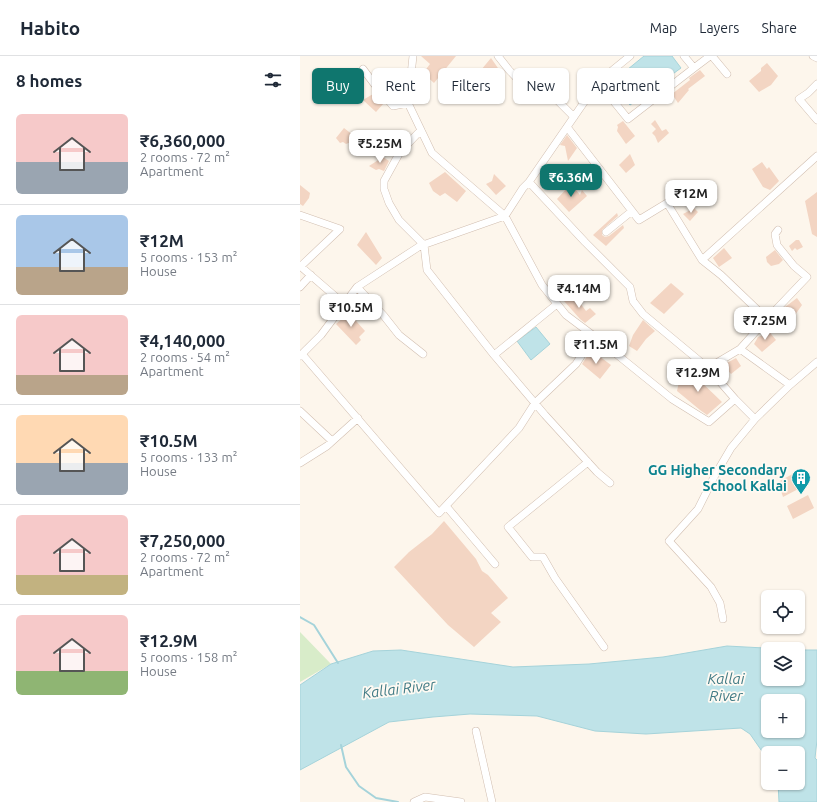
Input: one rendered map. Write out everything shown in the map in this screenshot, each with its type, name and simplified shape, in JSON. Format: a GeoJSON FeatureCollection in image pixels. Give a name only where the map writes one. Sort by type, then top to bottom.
{"type":"FeatureCollection","features":[{"type":"Feature","properties":{"kind":"street"},"geometry":{"type":"LineString","coordinates":[[412,68],[413,56]]}},
{"type":"Feature","properties":{"kind":"street"},"geometry":{"type":"LineString","coordinates":[[498,56],[529,91],[544,94],[557,100],[574,117]]}},
{"type":"Feature","properties":{"kind":"street"},"geometry":{"type":"LineString","coordinates":[[615,68],[630,56]]}},
{"type":"Feature","properties":{"kind":"street"},"geometry":{"type":"LineString","coordinates":[[684,56],[694,68]]}},
{"type":"Feature","properties":{"kind":"street"},"geometry":{"type":"LineString","coordinates":[[674,83],[711,56],[727,74]]}},
{"type":"Feature","properties":{"kind":"street"},"geometry":{"type":"LineString","coordinates":[[813,56],[817,58]]}},
{"type":"Feature","properties":{"kind":"street"},"geometry":{"type":"LineString","coordinates":[[364,70],[372,81]]}},
{"type":"Feature","properties":{"kind":"street"},"geometry":{"type":"LineString","coordinates":[[817,84],[799,99],[817,120]]}},
{"type":"Feature","properties":{"kind":"street"},"geometry":{"type":"LineString","coordinates":[[392,104],[394,106],[403,104]]}},
{"type":"Feature","properties":{"kind":"street"},"geometry":{"type":"LineString","coordinates":[[408,104],[432,153],[505,216],[542,285],[566,315],[672,399],[709,422],[735,400]]}},
{"type":"Feature","properties":{"kind":"street"},"geometry":{"type":"LineString","coordinates":[[583,104],[529,182],[523,188],[505,216],[424,245],[357,287],[321,335],[301,355],[440,513],[519,428],[535,403],[576,364],[594,336]]}},
{"type":"Feature","properties":{"kind":"street"},"geometry":{"type":"LineString","coordinates":[[616,104],[628,119],[647,104]]}},
{"type":"Feature","properties":{"kind":"street"},"geometry":{"type":"LineString","coordinates":[[566,128],[639,220],[667,203],[702,260],[721,275],[767,319]]}},
{"type":"Feature","properties":{"kind":"street"},"geometry":{"type":"LineString","coordinates":[[421,130],[400,152],[384,181],[384,189],[389,203],[400,220],[424,245],[427,270],[494,355],[544,415],[597,472],[610,483]]}},
{"type":"Feature","properties":{"kind":"street"},"geometry":{"type":"LineString","coordinates":[[702,260],[817,156]]}},
{"type":"Feature","properties":{"kind":"street"},"geometry":{"type":"LineString","coordinates":[[529,182],[585,242],[630,287],[633,301],[643,314],[708,368],[735,400],[756,419]]}},
{"type":"Feature","properties":{"kind":"street"},"geometry":{"type":"LineString","coordinates":[[606,232],[632,211]]}},
{"type":"Feature","properties":{"kind":"street"},"geometry":{"type":"LineString","coordinates":[[300,215],[340,229],[300,266],[344,304]]}},
{"type":"Feature","properties":{"kind":"street"},"geometry":{"type":"LineString","coordinates":[[708,368],[740,349],[806,277],[794,266],[776,244],[775,234],[778,230]]}},
{"type":"Feature","properties":{"kind":"street"},"geometry":{"type":"LineString","coordinates":[[300,287],[311,275]]}},
{"type":"Feature","properties":{"kind":"street"},"geometry":{"type":"LineString","coordinates":[[357,287],[384,316],[399,335],[423,354]]}},
{"type":"Feature","properties":{"kind":"street"},"geometry":{"type":"LineString","coordinates":[[494,355],[557,304]]}},
{"type":"Feature","properties":{"kind":"street"},"geometry":{"type":"LineString","coordinates":[[740,349],[790,385]]}},
{"type":"Feature","properties":{"kind":"street"},"geometry":{"type":"LineString","coordinates":[[723,619],[720,603],[710,588],[669,541],[698,509],[731,448],[756,419],[790,385],[817,362]]}},
{"type":"Feature","properties":{"kind":"street"},"geometry":{"type":"LineString","coordinates":[[300,412],[332,441]]}},
{"type":"Feature","properties":{"kind":"street"},"geometry":{"type":"LineString","coordinates":[[300,463],[332,441],[358,418]]}},
{"type":"Feature","properties":{"kind":"street"},"geometry":{"type":"LineString","coordinates":[[588,462],[508,527],[532,557],[543,557],[604,647]]}},
{"type":"Feature","properties":{"kind":"street"},"geometry":{"type":"LineString","coordinates":[[446,506],[495,564]]}},
{"type":"Feature","properties":{"kind":"street"},"geometry":{"type":"LineString","coordinates":[[476,731],[492,802]]}},
{"type":"Feature","properties":{"kind":"street"},"geometry":{"type":"LineString","coordinates":[[414,802],[425,797],[461,802]]}},
{"type":"Feature","properties":{"kind":"green space"},"geometry":{"type":"Polygon","coordinates":[[[300,632],[331,664],[300,682],[300,632]]]}},
{"type":"Feature","properties":{"kind":"water"},"geometry":{"type":"Polygon","coordinates":[[[644,56],[672,56],[681,68],[674,73],[674,68],[629,68],[644,56]]]}},
{"type":"Feature","properties":{"kind":"water"},"geometry":{"type":"Polygon","coordinates":[[[536,327],[550,344],[531,360],[517,341],[536,327]]]}},
{"type":"Feature","properties":{"kind":"water","name":"Kallai River"},"geometry":{"type":"Polygon","coordinates":[[[727,646],[761,648],[761,686],[805,686],[805,650],[817,650],[817,740],[815,758],[817,760],[817,802],[779,802],[778,790],[805,790],[805,746],[761,746],[761,750],[750,734],[741,728],[646,734],[595,731],[537,716],[470,714],[433,717],[389,722],[300,770],[300,685],[331,664],[373,651],[401,650],[513,667],[589,664],[663,657],[727,646]]]}},
{"type":"Feature","properties":{"kind":"building"},"geometry":{"type":"Polygon","coordinates":[[[421,56],[456,56],[446,68],[438,68],[438,78],[434,83],[430,79],[430,68],[427,68],[430,64],[421,56]]]}},
{"type":"Feature","properties":{"kind":"building"},"geometry":{"type":"Polygon","coordinates":[[[491,58],[498,68],[483,68],[491,58]]]}},
{"type":"Feature","properties":{"kind":"building"},"geometry":{"type":"Polygon","coordinates":[[[767,63],[778,76],[771,85],[759,92],[749,81],[761,71],[761,68],[767,63]]]}},
{"type":"Feature","properties":{"kind":"building"},"geometry":{"type":"Polygon","coordinates":[[[700,70],[705,76],[688,89],[689,90],[678,103],[674,97],[674,92],[690,80],[689,78],[700,70]]]}},
{"type":"Feature","properties":{"kind":"building"},"geometry":{"type":"Polygon","coordinates":[[[372,95],[372,104],[383,104],[376,112],[364,99],[372,95]]]}},
{"type":"Feature","properties":{"kind":"building"},"geometry":{"type":"Polygon","coordinates":[[[655,120],[662,131],[666,129],[669,133],[658,143],[652,133],[656,129],[651,124],[655,120]]]}},
{"type":"Feature","properties":{"kind":"building"},"geometry":{"type":"Polygon","coordinates":[[[623,121],[635,136],[626,144],[617,131],[617,125],[623,121]]]}},
{"type":"Feature","properties":{"kind":"building"},"geometry":{"type":"Polygon","coordinates":[[[344,128],[353,135],[359,131],[369,136],[375,144],[368,152],[358,151],[358,148],[351,142],[346,144],[343,142],[340,143],[336,138],[344,128]]]}},
{"type":"Feature","properties":{"kind":"building"},"geometry":{"type":"Polygon","coordinates":[[[567,135],[577,148],[568,161],[565,146],[560,145],[567,135]]]}},
{"type":"Feature","properties":{"kind":"building"},"geometry":{"type":"Polygon","coordinates":[[[630,154],[635,165],[626,173],[619,165],[630,154]]]}},
{"type":"Feature","properties":{"kind":"building"},"geometry":{"type":"Polygon","coordinates":[[[383,157],[389,161],[384,171],[379,169],[376,170],[369,166],[383,157]]]}},
{"type":"Feature","properties":{"kind":"building"},"geometry":{"type":"Polygon","coordinates":[[[762,162],[767,169],[769,167],[779,181],[770,190],[763,187],[752,169],[762,162]]]}},
{"type":"Feature","properties":{"kind":"building"},"geometry":{"type":"Polygon","coordinates":[[[445,172],[466,191],[457,202],[445,193],[440,196],[433,191],[429,183],[445,172]]]}},
{"type":"Feature","properties":{"kind":"building"},"geometry":{"type":"Polygon","coordinates":[[[494,174],[506,186],[496,195],[486,184],[492,181],[494,174]]]}},
{"type":"Feature","properties":{"kind":"building"},"geometry":{"type":"Polygon","coordinates":[[[571,184],[580,195],[582,190],[587,196],[569,212],[557,199],[571,184]]]}},
{"type":"Feature","properties":{"kind":"building"},"geometry":{"type":"Polygon","coordinates":[[[300,185],[310,193],[309,198],[303,206],[300,204],[300,185]]]}},
{"type":"Feature","properties":{"kind":"building"},"geometry":{"type":"Polygon","coordinates":[[[817,192],[817,237],[812,234],[805,201],[817,192]]]}},
{"type":"Feature","properties":{"kind":"building"},"geometry":{"type":"Polygon","coordinates":[[[694,208],[698,212],[690,221],[683,214],[694,208]]]}},
{"type":"Feature","properties":{"kind":"building"},"geometry":{"type":"Polygon","coordinates":[[[617,213],[618,216],[602,230],[602,235],[605,237],[609,236],[623,225],[624,228],[606,246],[593,235],[617,213]]]}},
{"type":"Feature","properties":{"kind":"building"},"geometry":{"type":"Polygon","coordinates":[[[366,232],[382,258],[376,265],[357,245],[366,232]]]}},
{"type":"Feature","properties":{"kind":"building"},"geometry":{"type":"Polygon","coordinates":[[[796,240],[799,240],[803,247],[797,250],[795,248],[792,251],[789,246],[796,240]]]}},
{"type":"Feature","properties":{"kind":"building"},"geometry":{"type":"Polygon","coordinates":[[[724,248],[732,258],[719,267],[713,258],[724,248]]]}},
{"type":"Feature","properties":{"kind":"building"},"geometry":{"type":"Polygon","coordinates":[[[775,250],[783,260],[779,264],[771,266],[767,262],[766,257],[775,250]]]}},
{"type":"Feature","properties":{"kind":"building"},"geometry":{"type":"Polygon","coordinates":[[[671,283],[684,294],[664,314],[650,303],[671,283]]]}},
{"type":"Feature","properties":{"kind":"building"},"geometry":{"type":"Polygon","coordinates":[[[572,292],[586,311],[590,308],[596,314],[585,323],[564,301],[572,292]]]}},
{"type":"Feature","properties":{"kind":"building"},"geometry":{"type":"Polygon","coordinates":[[[797,298],[802,305],[795,315],[785,307],[797,298]]]}},
{"type":"Feature","properties":{"kind":"building"},"geometry":{"type":"Polygon","coordinates":[[[349,313],[365,331],[359,337],[361,340],[356,345],[336,324],[349,313]]]}},
{"type":"Feature","properties":{"kind":"building"},"geometry":{"type":"Polygon","coordinates":[[[643,320],[655,331],[646,339],[637,351],[629,346],[633,335],[643,320]]]}},
{"type":"Feature","properties":{"kind":"building"},"geometry":{"type":"Polygon","coordinates":[[[767,329],[776,340],[762,352],[754,344],[758,337],[763,335],[767,329]]]}},
{"type":"Feature","properties":{"kind":"building"},"geometry":{"type":"Polygon","coordinates":[[[591,350],[611,365],[600,379],[582,364],[591,350]]]}},
{"type":"Feature","properties":{"kind":"building"},"geometry":{"type":"Polygon","coordinates":[[[736,358],[741,366],[731,374],[723,365],[736,358]]]}},
{"type":"Feature","properties":{"kind":"building"},"geometry":{"type":"Polygon","coordinates":[[[695,367],[696,377],[722,402],[707,415],[677,391],[679,382],[695,367]]]}},
{"type":"Feature","properties":{"kind":"building"},"geometry":{"type":"Polygon","coordinates":[[[798,471],[804,486],[783,497],[778,482],[798,471]]]}},
{"type":"Feature","properties":{"kind":"building"},"geometry":{"type":"Polygon","coordinates":[[[808,495],[814,508],[793,519],[787,506],[808,495]]]}},
{"type":"Feature","properties":{"kind":"building"},"geometry":{"type":"Polygon","coordinates":[[[444,521],[476,559],[482,571],[488,575],[508,598],[491,613],[501,622],[474,647],[448,625],[394,567],[409,552],[432,534],[444,521]]]}},
{"type":"Feature","properties":{"kind":"waterway"},"geometry":{"type":"LineString","coordinates":[[300,617],[314,625],[338,663]]}},
{"type":"Feature","properties":{"kind":"waterway"},"geometry":{"type":"LineString","coordinates":[[341,745],[346,767],[359,786],[376,798],[398,802]]}},
{"type":"Feature","properties":{"kind":"place","name":"GG Higher Secondary School Kallai"},"geometry":{"type":"Point","coordinates":[801,495]}}]}
